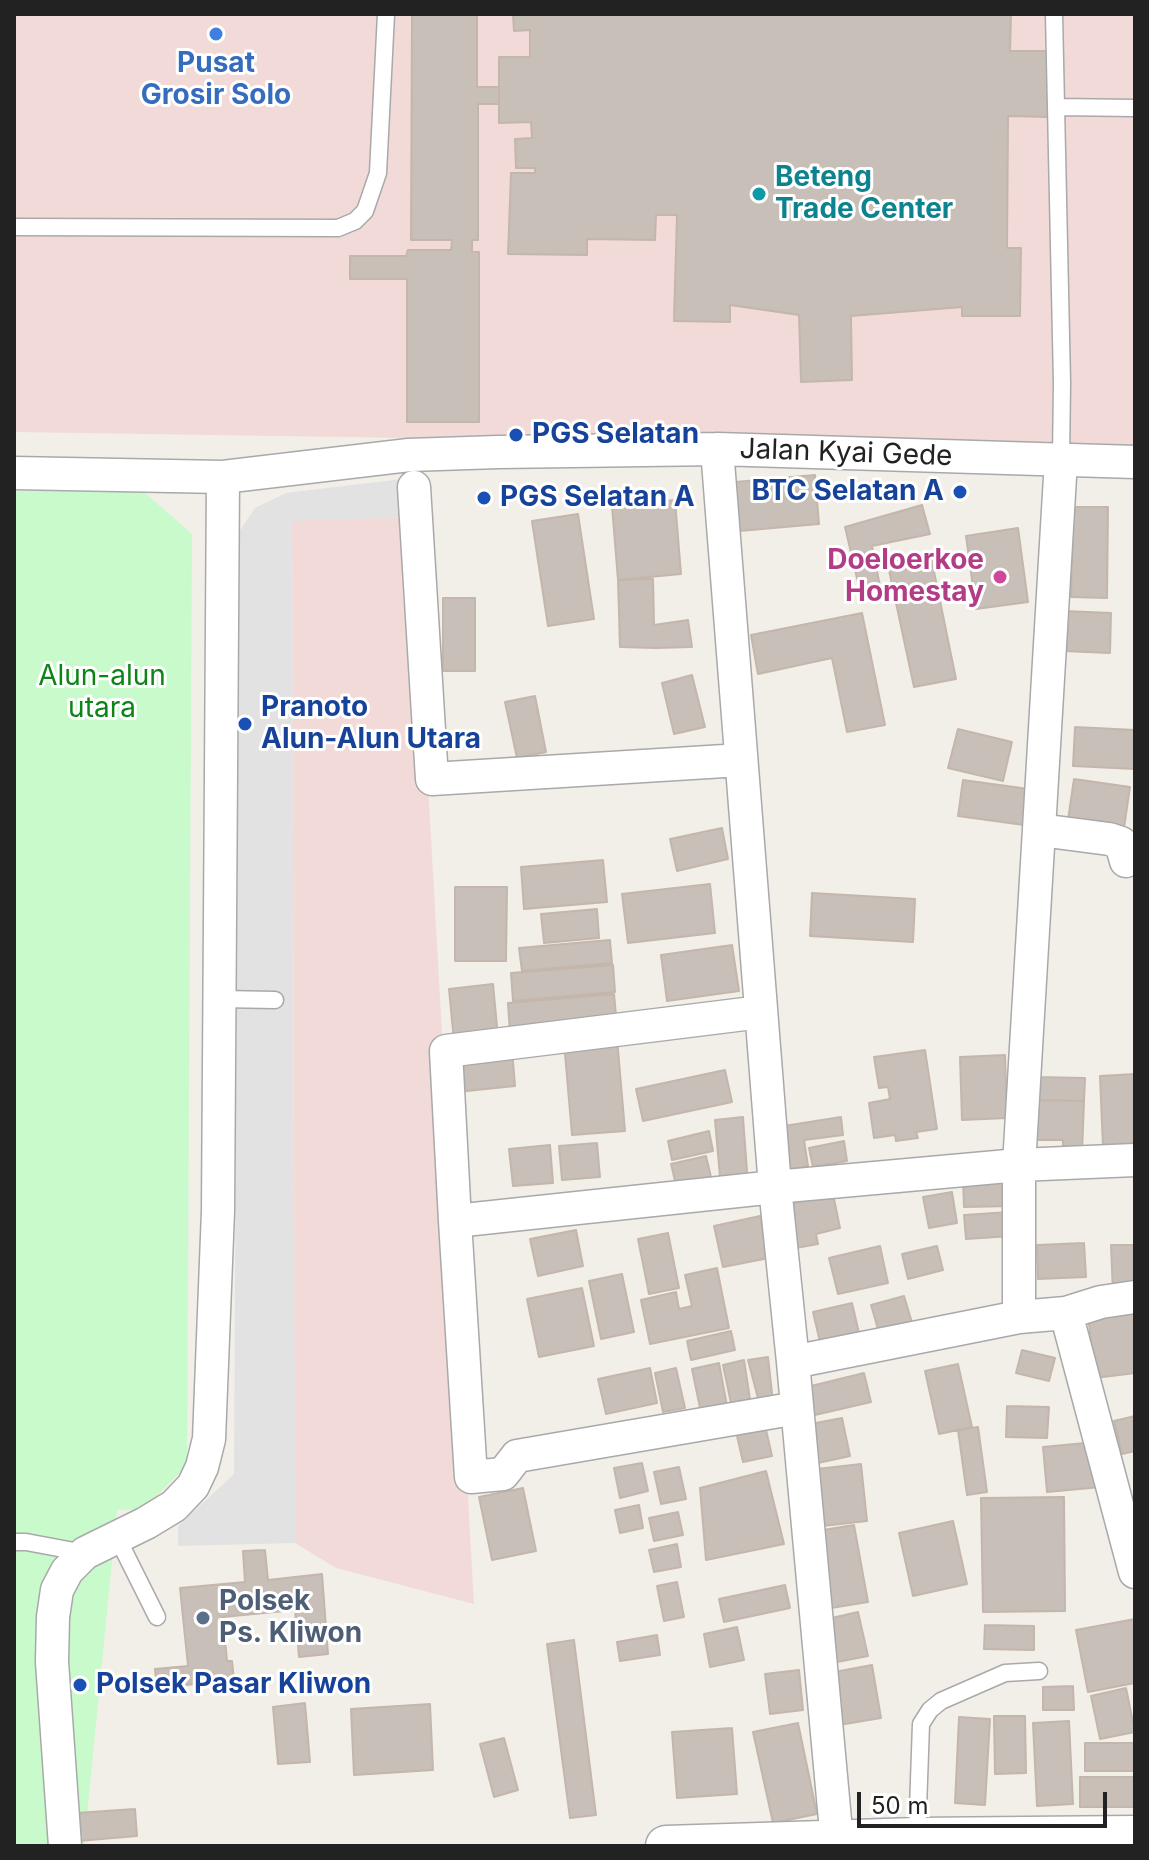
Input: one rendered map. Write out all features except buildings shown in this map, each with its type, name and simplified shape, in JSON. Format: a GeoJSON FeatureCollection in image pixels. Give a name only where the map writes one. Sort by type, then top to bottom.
{"type":"FeatureCollection","features":[{"type":"Feature","properties":{"kind":"street","name":"Jalan Kyai Gede"},"geometry":{"type":"LineString","coordinates":[[14,473],[223,477],[409,455],[717,449],[1135,462]]}},
{"type":"Feature","properties":{"kind":"street"},"geometry":{"type":"LineString","coordinates":[[717,449],[775,1187],[837,1842]]}},
{"type":"Feature","properties":{"kind":"street"},"geometry":{"type":"LineString","coordinates":[[1019,1317],[1019,1165],[1061,460]]}},
{"type":"Feature","properties":{"kind":"street"},"geometry":{"type":"LineString","coordinates":[[65,1846],[52,1662],[57,1590],[67,1571],[85,1553],[174,1506],[193,1486],[209,1439],[218,1211],[223,477]]}},
{"type":"Feature","properties":{"kind":"street"},"geometry":{"type":"LineString","coordinates":[[414,487],[432,779],[741,760]]}},
{"type":"Feature","properties":{"kind":"street"},"geometry":{"type":"LineString","coordinates":[[1040,830],[1121,843],[1126,861]]}},
{"type":"Feature","properties":{"kind":"street"},"geometry":{"type":"LineString","coordinates":[[761,1012],[446,1051],[471,1477],[503,1474],[517,1456],[797,1408]]}},
{"type":"Feature","properties":{"kind":"street"},"geometry":{"type":"LineString","coordinates":[[455,1221],[1019,1165],[1135,1160]]}},
{"type":"Feature","properties":{"kind":"street"},"geometry":{"type":"LineString","coordinates":[[793,1362],[1019,1317],[1066,1313],[1101,1302],[1135,1297]]}},
{"type":"Feature","properties":{"kind":"street"},"geometry":{"type":"LineString","coordinates":[[1066,1313],[1135,1572]]}},
{"type":"Feature","properties":{"kind":"street"},"geometry":{"type":"LineString","coordinates":[[666,1846],[917,1838],[1135,1836]]}},
{"type":"Feature","properties":{"kind":"lane"},"geometry":{"type":"LineString","coordinates":[[14,227],[338,228],[355,221],[365,211],[378,173],[386,14]]}},
{"type":"Feature","properties":{"kind":"lane"},"geometry":{"type":"LineString","coordinates":[[1054,14],[1061,460]]}},
{"type":"Feature","properties":{"kind":"lane"},"geometry":{"type":"LineString","coordinates":[[1056,107],[1135,108]]}},
{"type":"Feature","properties":{"kind":"lane"},"geometry":{"type":"LineString","coordinates":[[221,999],[275,1000]]}},
{"type":"Feature","properties":{"kind":"lane"},"geometry":{"type":"LineString","coordinates":[[117,1537],[157,1617]]}},
{"type":"Feature","properties":{"kind":"lane"},"geometry":{"type":"LineString","coordinates":[[14,1542],[85,1553]]}},
{"type":"Feature","properties":{"kind":"lane"},"geometry":{"type":"LineString","coordinates":[[917,1838],[921,1724],[930,1710],[941,1701],[1005,1673],[1039,1671]]}},
{"type":"Feature","properties":{"kind":"shaded area"},"geometry":{"type":"Polygon","coordinates":[[[14,14],[1135,14],[1135,449],[14,432],[14,14]]]}},
{"type":"Feature","properties":{"kind":"shaded area"},"geometry":{"type":"Polygon","coordinates":[[[411,478],[413,517],[292,521],[295,1543],[178,1546],[178,1526],[234,1474],[239,532],[255,508],[286,493],[411,478]]]}},
{"type":"Feature","properties":{"kind":"shaded area"},"geometry":{"type":"Polygon","coordinates":[[[413,517],[474,1604],[336,1568],[295,1543],[292,520],[413,517]]]}},
{"type":"Feature","properties":{"kind":"green space","name":"Alun-alun utara"},"geometry":{"type":"Polygon","coordinates":[[[14,491],[143,491],[192,534],[187,1465],[144,1509],[117,1510],[84,1846],[14,1846],[14,491]]]}},
{"type":"Feature","properties":{"kind":"place","name":"Pusat Grosir Solo"},"geometry":{"type":"Point","coordinates":[216,34]}},
{"type":"Feature","properties":{"kind":"place","name":"Beteng Trade Center"},"geometry":{"type":"Point","coordinates":[759,194]}},
{"type":"Feature","properties":{"kind":"place","name":"PGS Selatan"},"geometry":{"type":"Point","coordinates":[516,435]}},
{"type":"Feature","properties":{"kind":"place","name":"BTC Selatan A"},"geometry":{"type":"Point","coordinates":[960,492]}},
{"type":"Feature","properties":{"kind":"place","name":"PGS Selatan A"},"geometry":{"type":"Point","coordinates":[484,498]}},
{"type":"Feature","properties":{"kind":"place","name":"Doeloerkoe Homestay"},"geometry":{"type":"Point","coordinates":[1000,577]}},
{"type":"Feature","properties":{"kind":"place","name":"Pranoto Alun-Alun Utara"},"geometry":{"type":"Point","coordinates":[245,724]}},
{"type":"Feature","properties":{"kind":"place","name":"Polsek Ps. Kliwon"},"geometry":{"type":"Point","coordinates":[203,1618]}},
{"type":"Feature","properties":{"kind":"place","name":"Polsek Pasar Kliwon"},"geometry":{"type":"Point","coordinates":[80,1685]}}]}
